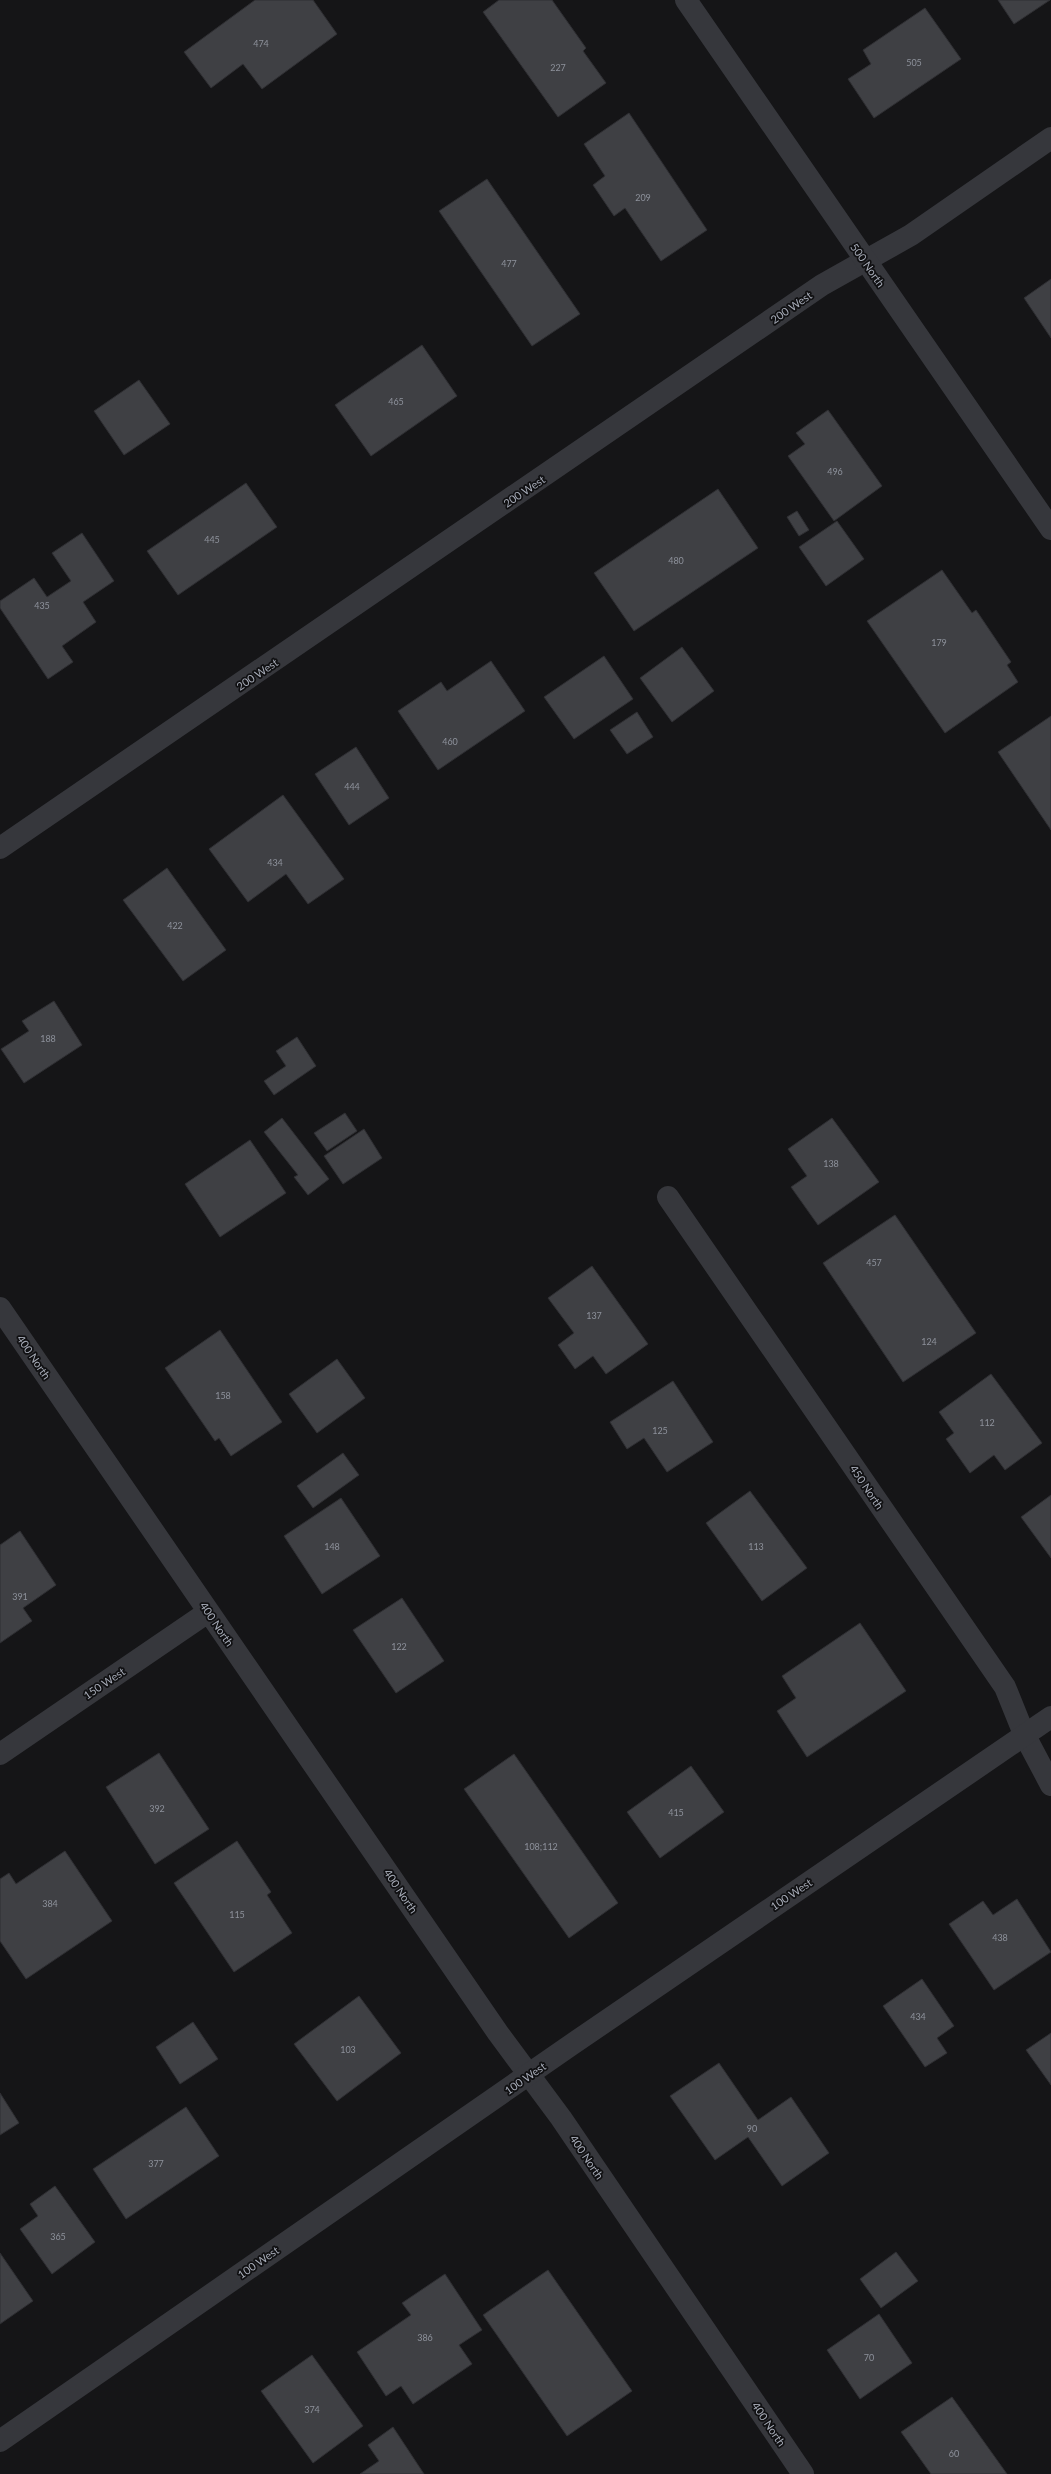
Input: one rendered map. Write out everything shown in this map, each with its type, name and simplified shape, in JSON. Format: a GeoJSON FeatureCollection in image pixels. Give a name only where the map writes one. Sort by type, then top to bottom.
{"type":"FeatureCollection","features":[{"type":"Feature","properties":{"kind":"street","name":"500 North"},"geometry":{"type":"LineString","coordinates":[[686,0],[1051,529]]}},
{"type":"Feature","properties":{"kind":"street","name":"200 West"},"geometry":{"type":"LineString","coordinates":[[0,848],[822,286],[911,235],[1051,138]]}},
{"type":"Feature","properties":{"kind":"street","name":"450 North"},"geometry":{"type":"LineString","coordinates":[[668,1197],[1005,1687],[1024,1734],[1051,1785]]}},
{"type":"Feature","properties":{"kind":"street","name":"400 North"},"geometry":{"type":"LineString","coordinates":[[0,1308],[498,2033],[530,2075],[803,2474]]}},
{"type":"Feature","properties":{"kind":"street","name":"150 West"},"geometry":{"type":"LineString","coordinates":[[0,1754],[208,1612]]}},
{"type":"Feature","properties":{"kind":"street","name":"100 West"},"geometry":{"type":"LineString","coordinates":[[0,2441],[1024,1734],[1051,1717]]}},
{"type":"Feature","properties":{"kind":"building"},"geometry":{"type":"Polygon","coordinates":[[[255,0],[313,0],[337,34],[262,89],[243,64],[211,88],[184,52],[255,0]]]}},
{"type":"Feature","properties":{"kind":"building"},"geometry":{"type":"Polygon","coordinates":[[[499,0],[552,0],[586,48],[583,51],[606,83],[558,117],[483,12],[499,0]]]}},
{"type":"Feature","properties":{"kind":"building"},"geometry":{"type":"Polygon","coordinates":[[[998,0],[1050,0],[1014,24],[998,0]]]}},
{"type":"Feature","properties":{"kind":"building"},"geometry":{"type":"Polygon","coordinates":[[[925,8],[961,59],[874,118],[848,79],[871,64],[863,50],[925,8]]]}},
{"type":"Feature","properties":{"kind":"building"},"geometry":{"type":"Polygon","coordinates":[[[629,113],[707,230],[661,261],[625,208],[614,216],[593,185],[605,176],[584,144],[629,113]]]}},
{"type":"Feature","properties":{"kind":"building"},"geometry":{"type":"Polygon","coordinates":[[[487,179],[580,314],[532,346],[439,211],[487,179]]]}},
{"type":"Feature","properties":{"kind":"building"},"geometry":{"type":"Polygon","coordinates":[[[1051,279],[1051,338],[1024,298],[1051,279]]]}},
{"type":"Feature","properties":{"kind":"building"},"geometry":{"type":"Polygon","coordinates":[[[422,345],[457,396],[371,456],[335,405],[422,345]]]}},
{"type":"Feature","properties":{"kind":"building"},"geometry":{"type":"Polygon","coordinates":[[[139,380],[170,424],[124,455],[94,411],[139,380]]]}},
{"type":"Feature","properties":{"kind":"building"},"geometry":{"type":"Polygon","coordinates":[[[828,410],[882,486],[834,521],[788,456],[805,444],[796,433],[828,410]]]}},
{"type":"Feature","properties":{"kind":"building"},"geometry":{"type":"Polygon","coordinates":[[[246,483],[277,527],[178,595],[147,551],[246,483]]]}},
{"type":"Feature","properties":{"kind":"building"},"geometry":{"type":"Polygon","coordinates":[[[718,489],[758,548],[634,631],[594,573],[718,489]]]}},
{"type":"Feature","properties":{"kind":"building"},"geometry":{"type":"Polygon","coordinates":[[[797,511],[809,530],[799,536],[787,517],[797,511]]]}},
{"type":"Feature","properties":{"kind":"building"},"geometry":{"type":"Polygon","coordinates":[[[837,521],[864,559],[826,586],[799,547],[837,521]]]}},
{"type":"Feature","properties":{"kind":"building"},"geometry":{"type":"Polygon","coordinates":[[[82,533],[114,581],[83,602],[96,622],[62,646],[73,662],[48,679],[0,608],[0,601],[34,578],[47,597],[71,581],[52,553],[82,533]]]}},
{"type":"Feature","properties":{"kind":"building"},"geometry":{"type":"Polygon","coordinates":[[[942,570],[972,613],[976,610],[1011,662],[1007,665],[1018,682],[945,733],[867,621],[942,570]]]}},
{"type":"Feature","properties":{"kind":"building"},"geometry":{"type":"Polygon","coordinates":[[[682,647],[714,691],[672,722],[640,678],[682,647]]]}},
{"type":"Feature","properties":{"kind":"building"},"geometry":{"type":"Polygon","coordinates":[[[604,656],[633,699],[574,739],[544,697],[604,656]]]}},
{"type":"Feature","properties":{"kind":"building"},"geometry":{"type":"Polygon","coordinates":[[[491,661],[525,711],[438,770],[398,711],[441,682],[447,691],[491,661]]]}},
{"type":"Feature","properties":{"kind":"building"},"geometry":{"type":"Polygon","coordinates":[[[637,712],[653,737],[627,754],[610,730],[637,712]]]}},
{"type":"Feature","properties":{"kind":"building"},"geometry":{"type":"Polygon","coordinates":[[[1051,716],[1051,830],[998,752],[1051,716]]]}},
{"type":"Feature","properties":{"kind":"building"},"geometry":{"type":"Polygon","coordinates":[[[356,747],[389,798],[349,825],[315,774],[356,747]]]}},
{"type":"Feature","properties":{"kind":"building"},"geometry":{"type":"Polygon","coordinates":[[[283,795],[344,879],[308,904],[286,874],[248,902],[209,849],[283,795]]]}},
{"type":"Feature","properties":{"kind":"building"},"geometry":{"type":"Polygon","coordinates":[[[167,868],[226,950],[183,981],[123,900],[167,868]]]}},
{"type":"Feature","properties":{"kind":"building"},"geometry":{"type":"Polygon","coordinates":[[[54,1001],[82,1045],[24,1083],[1,1049],[29,1031],[22,1021],[54,1001]]]}},
{"type":"Feature","properties":{"kind":"building"},"geometry":{"type":"Polygon","coordinates":[[[297,1037],[316,1066],[274,1095],[264,1081],[286,1066],[276,1051],[297,1037]]]}},
{"type":"Feature","properties":{"kind":"building"},"geometry":{"type":"Polygon","coordinates":[[[345,1113],[357,1131],[327,1151],[314,1133],[345,1113]]]}},
{"type":"Feature","properties":{"kind":"building"},"geometry":{"type":"Polygon","coordinates":[[[282,1118],[329,1179],[308,1195],[294,1177],[298,1175],[264,1132],[282,1118]]]}},
{"type":"Feature","properties":{"kind":"building"},"geometry":{"type":"Polygon","coordinates":[[[832,1118],[879,1182],[818,1225],[791,1187],[807,1176],[788,1149],[832,1118]]]}},
{"type":"Feature","properties":{"kind":"building"},"geometry":{"type":"Polygon","coordinates":[[[364,1129],[382,1158],[343,1184],[324,1156],[364,1129]]]}},
{"type":"Feature","properties":{"kind":"building"},"geometry":{"type":"Polygon","coordinates":[[[250,1140],[286,1193],[220,1237],[185,1184],[250,1140]]]}},
{"type":"Feature","properties":{"kind":"building"},"geometry":{"type":"Polygon","coordinates":[[[895,1215],[976,1333],[903,1382],[823,1263],[895,1215]]]}},
{"type":"Feature","properties":{"kind":"building"},"geometry":{"type":"Polygon","coordinates":[[[592,1266],[648,1344],[606,1374],[593,1356],[575,1369],[558,1345],[574,1333],[548,1298],[592,1266]]]}},
{"type":"Feature","properties":{"kind":"building"},"geometry":{"type":"Polygon","coordinates":[[[220,1330],[282,1422],[231,1456],[219,1438],[215,1441],[165,1368],[220,1330]]]}},
{"type":"Feature","properties":{"kind":"building"},"geometry":{"type":"Polygon","coordinates":[[[337,1359],[365,1398],[317,1433],[289,1394],[337,1359]]]}},
{"type":"Feature","properties":{"kind":"building"},"geometry":{"type":"Polygon","coordinates":[[[991,1374],[1042,1443],[1005,1470],[994,1455],[970,1473],[946,1439],[954,1433],[939,1412],[991,1374]]]}},
{"type":"Feature","properties":{"kind":"building"},"geometry":{"type":"Polygon","coordinates":[[[673,1381],[713,1442],[667,1472],[644,1438],[627,1449],[610,1422],[673,1381]]]}},
{"type":"Feature","properties":{"kind":"building"},"geometry":{"type":"Polygon","coordinates":[[[343,1453],[359,1475],[313,1508],[297,1486],[343,1453]]]}},
{"type":"Feature","properties":{"kind":"building"},"geometry":{"type":"Polygon","coordinates":[[[750,1491],[807,1568],[762,1601],[706,1523],[750,1491]]]}},
{"type":"Feature","properties":{"kind":"building"},"geometry":{"type":"Polygon","coordinates":[[[1051,1495],[1051,1558],[1021,1517],[1051,1495]]]}},
{"type":"Feature","properties":{"kind":"building"},"geometry":{"type":"Polygon","coordinates":[[[341,1498],[380,1556],[322,1594],[284,1536],[341,1498]]]}},
{"type":"Feature","properties":{"kind":"building"},"geometry":{"type":"Polygon","coordinates":[[[20,1531],[56,1585],[23,1608],[32,1621],[0,1643],[0,1545],[20,1531]]]}},
{"type":"Feature","properties":{"kind":"building"},"geometry":{"type":"Polygon","coordinates":[[[402,1598],[444,1661],[396,1693],[353,1630],[402,1598]]]}},
{"type":"Feature","properties":{"kind":"building"},"geometry":{"type":"Polygon","coordinates":[[[860,1623],[906,1691],[807,1757],[777,1711],[796,1698],[782,1676],[860,1623]]]}},
{"type":"Feature","properties":{"kind":"building"},"geometry":{"type":"Polygon","coordinates":[[[159,1753],[209,1829],[155,1864],[106,1787],[159,1753]]]}},
{"type":"Feature","properties":{"kind":"building"},"geometry":{"type":"Polygon","coordinates":[[[514,1754],[618,1903],[569,1938],[464,1789],[514,1754]]]}},
{"type":"Feature","properties":{"kind":"building"},"geometry":{"type":"Polygon","coordinates":[[[691,1766],[724,1812],[660,1858],[627,1812],[691,1766]]]}},
{"type":"Feature","properties":{"kind":"building"},"geometry":{"type":"Polygon","coordinates":[[[237,1841],[271,1892],[267,1895],[292,1933],[234,1972],[174,1883],[237,1841]]]}},
{"type":"Feature","properties":{"kind":"building"},"geometry":{"type":"Polygon","coordinates":[[[65,1851],[112,1921],[26,1979],[0,1941],[0,1879],[9,1873],[16,1884],[65,1851]]]}},
{"type":"Feature","properties":{"kind":"building"},"geometry":{"type":"Polygon","coordinates":[[[1017,1899],[1051,1952],[994,1990],[949,1924],[983,1901],[993,1915],[1017,1899]]]}},
{"type":"Feature","properties":{"kind":"building"},"geometry":{"type":"Polygon","coordinates":[[[922,1979],[954,2026],[937,2038],[947,2053],[925,2067],[883,2006],[922,1979]]]}},
{"type":"Feature","properties":{"kind":"building"},"geometry":{"type":"Polygon","coordinates":[[[359,1996],[401,2053],[337,2101],[294,2044],[359,1996]]]}},
{"type":"Feature","properties":{"kind":"building"},"geometry":{"type":"Polygon","coordinates":[[[193,2022],[218,2059],[180,2084],[156,2047],[193,2022]]]}},
{"type":"Feature","properties":{"kind":"building"},"geometry":{"type":"Polygon","coordinates":[[[1051,2033],[1051,2085],[1026,2050],[1051,2033]]]}},
{"type":"Feature","properties":{"kind":"building"},"geometry":{"type":"Polygon","coordinates":[[[719,2063],[758,2120],[791,2097],[829,2153],[782,2186],[748,2137],[715,2160],[670,2096],[719,2063]]]}},
{"type":"Feature","properties":{"kind":"building"},"geometry":{"type":"Polygon","coordinates":[[[0,2093],[19,2123],[0,2135],[0,2093]]]}},
{"type":"Feature","properties":{"kind":"building"},"geometry":{"type":"Polygon","coordinates":[[[186,2107],[219,2156],[126,2219],[93,2169],[186,2107]]]}},
{"type":"Feature","properties":{"kind":"building"},"geometry":{"type":"Polygon","coordinates":[[[55,2186],[95,2242],[52,2274],[20,2229],[38,2216],[30,2204],[55,2186]]]}},
{"type":"Feature","properties":{"kind":"building"},"geometry":{"type":"Polygon","coordinates":[[[896,2252],[918,2281],[881,2308],[860,2279],[896,2252]]]}},
{"type":"Feature","properties":{"kind":"building"},"geometry":{"type":"Polygon","coordinates":[[[0,2253],[33,2301],[0,2324],[0,2253]]]}},
{"type":"Feature","properties":{"kind":"building"},"geometry":{"type":"Polygon","coordinates":[[[548,2270],[632,2391],[567,2436],[483,2315],[548,2270]]]}},
{"type":"Feature","properties":{"kind":"building"},"geometry":{"type":"Polygon","coordinates":[[[445,2274],[482,2330],[459,2345],[472,2364],[413,2404],[401,2386],[386,2396],[357,2352],[411,2315],[402,2303],[445,2274]]]}},
{"type":"Feature","properties":{"kind":"building"},"geometry":{"type":"Polygon","coordinates":[[[879,2314],[912,2363],[860,2399],[827,2350],[879,2314]]]}},
{"type":"Feature","properties":{"kind":"building"},"geometry":{"type":"Polygon","coordinates":[[[312,2355],[363,2426],[313,2463],[261,2391],[312,2355]]]}},
{"type":"Feature","properties":{"kind":"building"},"geometry":{"type":"Polygon","coordinates":[[[952,2397],[1007,2474],[931,2474],[901,2432],[952,2397]]]}},
{"type":"Feature","properties":{"kind":"building"},"geometry":{"type":"Polygon","coordinates":[[[393,2427],[424,2474],[360,2474],[379,2461],[368,2445],[393,2427]]]}}]}
